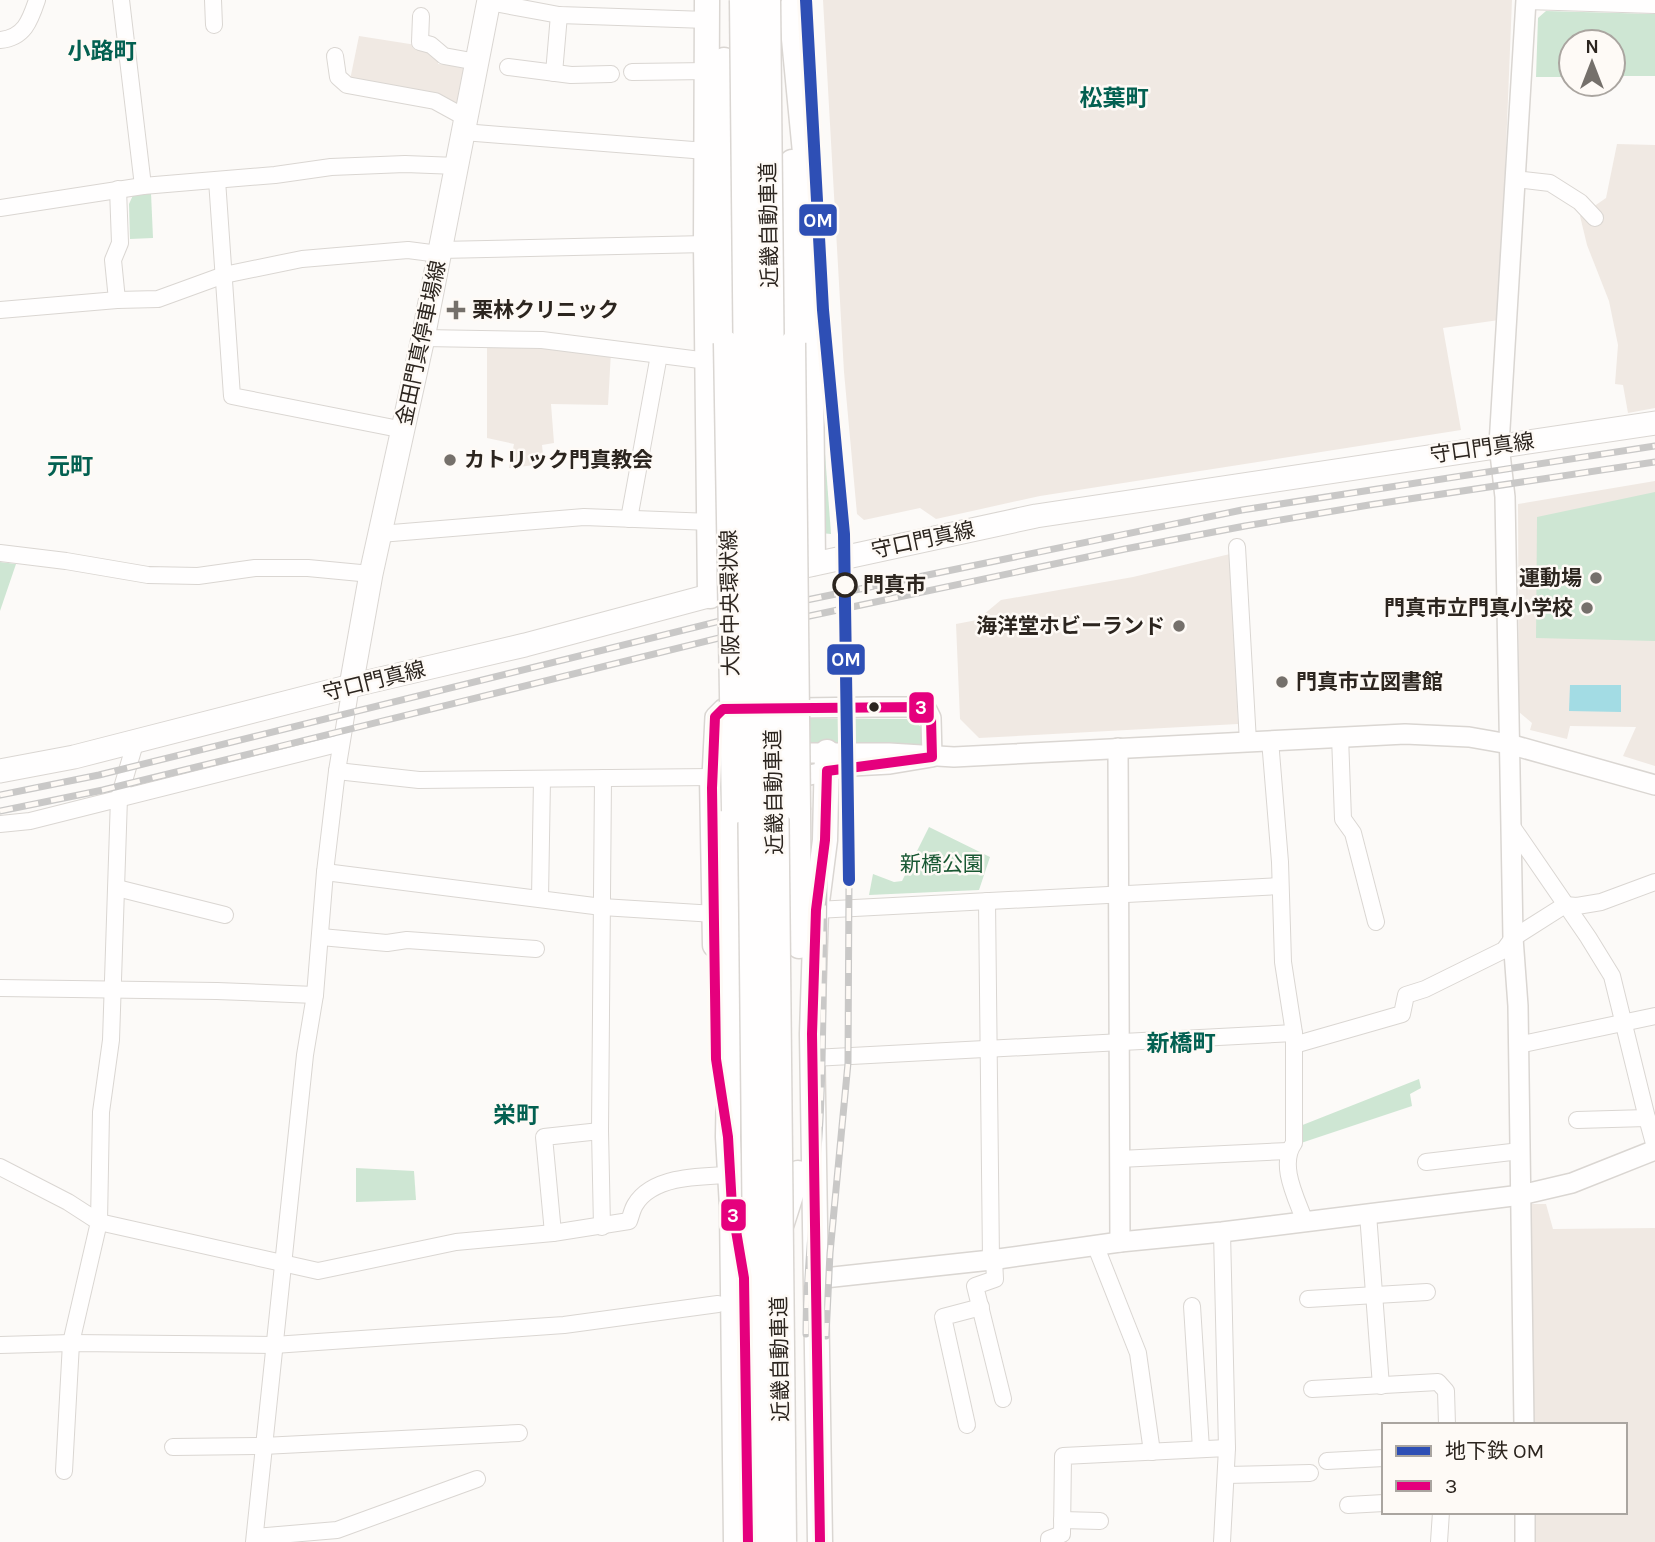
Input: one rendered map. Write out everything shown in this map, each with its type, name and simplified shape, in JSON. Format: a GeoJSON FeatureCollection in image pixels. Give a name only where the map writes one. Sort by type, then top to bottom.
{"type":"FeatureCollection","features":[{"type":"Feature","properties":{"kind":"highway","name":"近畿自動車道"},"geometry":{"type":"LineString","coordinates":[[744,0],[760,1542]]}},
{"type":"Feature","properties":{"kind":"highway","name":"近畿自動車道"},"geometry":{"type":"LineString","coordinates":[[782,3],[782,1542]]}},
{"type":"Feature","properties":{"kind":"main road","name":"大阪中央環状線"},"geometry":{"type":"LineString","coordinates":[[723,0],[734,811],[728,1138],[732,1207],[736,1542]]}},
{"type":"Feature","properties":{"kind":"main road","name":"金田門真停車場線"},"geometry":{"type":"LineString","coordinates":[[351,686],[371,574],[423,338],[489,1]]}},
{"type":"Feature","properties":{"kind":"main road"},"geometry":{"type":"LineString","coordinates":[[782,3],[793,343],[799,936],[798,1173],[806,1542]]}},
{"type":"Feature","properties":{"kind":"main road"},"geometry":{"type":"LineString","coordinates":[[782,3],[809,194],[813,563]]}},
{"type":"Feature","properties":{"kind":"main road"},"geometry":{"type":"LineString","coordinates":[[707,10],[706,244],[710,596]]}},
{"type":"Feature","properties":{"kind":"main road","name":"守口門真線"},"geometry":{"type":"LineString","coordinates":[[0,771],[74,757],[351,686],[525,645],[710,596],[813,563],[1036,516],[1655,423]]}},
{"type":"Feature","properties":{"kind":"main road"},"geometry":{"type":"LineString","coordinates":[[820,1542],[812,1054],[816,910],[825,840],[827,761]]}},
{"type":"Feature","properties":{"kind":"main road"},"geometry":{"type":"LineString","coordinates":[[714,766],[716,1059],[728,1138]]}},
{"type":"Feature","properties":{"kind":"main road"},"geometry":{"type":"LineString","coordinates":[[798,1148],[812,1054],[799,936]]}},
{"type":"Feature","properties":{"kind":"main road"},"geometry":{"type":"LineString","coordinates":[[771,1542],[768,1276],[774,1246],[798,1173]]}},
{"type":"Feature","properties":{"kind":"main road"},"geometry":{"type":"LineString","coordinates":[[720,1542],[718,1304],[720,1263],[732,1207]]}},
{"type":"Feature","properties":{"kind":"main road"},"geometry":{"type":"LineString","coordinates":[[732,1207],[744,1278],[748,1542]]}},
{"type":"Feature","properties":{"kind":"street"},"geometry":{"type":"LineString","coordinates":[[0,40],[16,37],[23,30],[29,23],[37,0]]}},
{"type":"Feature","properties":{"kind":"street"},"geometry":{"type":"LineString","coordinates":[[121,0],[142,186]]}},
{"type":"Feature","properties":{"kind":"street"},"geometry":{"type":"LineString","coordinates":[[213,0],[214,25]]}},
{"type":"Feature","properties":{"kind":"street"},"geometry":{"type":"LineString","coordinates":[[1524,1423],[1505,497],[1499,445],[1526,0],[1655,5]]}},
{"type":"Feature","properties":{"kind":"street"},"geometry":{"type":"LineString","coordinates":[[489,1],[559,15],[707,10]]}},
{"type":"Feature","properties":{"kind":"street"},"geometry":{"type":"LineString","coordinates":[[554,73],[559,15]]}},
{"type":"Feature","properties":{"kind":"street"},"geometry":{"type":"LineString","coordinates":[[421,16],[420,42],[431,45],[444,56],[477,62]]}},
{"type":"Feature","properties":{"kind":"street"},"geometry":{"type":"LineString","coordinates":[[335,56],[338,77],[347,85],[435,101],[465,125],[706,151]]}},
{"type":"Feature","properties":{"kind":"street"},"geometry":{"type":"LineString","coordinates":[[508,67],[554,73],[611,74]]}},
{"type":"Feature","properties":{"kind":"street"},"geometry":{"type":"LineString","coordinates":[[632,72],[708,71]]}},
{"type":"Feature","properties":{"kind":"street"},"geometry":{"type":"LineString","coordinates":[[0,208],[142,186],[331,167],[405,164],[457,166]]}},
{"type":"Feature","properties":{"kind":"street"},"geometry":{"type":"LineString","coordinates":[[1515,178],[1550,183],[1580,202],[1595,218]]}},
{"type":"Feature","properties":{"kind":"street"},"geometry":{"type":"LineString","coordinates":[[217,180],[232,396],[404,430]]}},
{"type":"Feature","properties":{"kind":"street"},"geometry":{"type":"LineString","coordinates":[[117,300],[113,260],[120,243],[118,189]]}},
{"type":"Feature","properties":{"kind":"street"},"geometry":{"type":"LineString","coordinates":[[0,310],[158,299],[225,275],[286,261],[319,257],[408,250],[440,252],[706,244]]}},
{"type":"Feature","properties":{"kind":"street"},"geometry":{"type":"LineString","coordinates":[[423,338],[542,340],[708,361]]}},
{"type":"Feature","properties":{"kind":"street"},"geometry":{"type":"LineString","coordinates":[[629,519],[659,355]]}},
{"type":"Feature","properties":{"kind":"street"},"geometry":{"type":"LineString","coordinates":[[710,492],[812,486]]}},
{"type":"Feature","properties":{"kind":"street"},"geometry":{"type":"LineString","coordinates":[[380,534],[584,517],[711,522]]}},
{"type":"Feature","properties":{"kind":"street"},"geometry":{"type":"LineString","coordinates":[[1237,547],[1248,742]]}},
{"type":"Feature","properties":{"kind":"street"},"geometry":{"type":"LineString","coordinates":[[0,553],[148,575],[198,576],[255,568],[371,574]]}},
{"type":"Feature","properties":{"kind":"street"},"geometry":{"type":"LineString","coordinates":[[351,686],[325,872],[315,995],[306,1055],[254,1539],[337,1530],[477,1479]]}},
{"type":"Feature","properties":{"kind":"street"},"geometry":{"type":"LineString","coordinates":[[714,766],[715,717],[723,709],[920,707],[927,710],[930,718],[932,757]]}},
{"type":"Feature","properties":{"kind":"street"},"geometry":{"type":"LineString","coordinates":[[337,771],[419,780],[542,779],[603,778],[714,766],[805,776],[827,761],[889,752],[932,757],[1418,734],[1469,737],[1509,744],[1655,785]]}},
{"type":"Feature","properties":{"kind":"street"},"geometry":{"type":"LineString","coordinates":[[1340,736],[1343,819],[1353,833],[1376,922]]}},
{"type":"Feature","properties":{"kind":"street"},"geometry":{"type":"LineString","coordinates":[[64,1471],[71,1343],[99,1222],[101,1112],[111,1040],[119,798],[136,740]]}},
{"type":"Feature","properties":{"kind":"street"},"geometry":{"type":"LineString","coordinates":[[1270,740],[1280,862],[1283,961],[1294,1039],[1294,1143],[1288,1150],[1287,1170],[1305,1222]]}},
{"type":"Feature","properties":{"kind":"street"},"geometry":{"type":"LineString","coordinates":[[0,824],[30,821],[341,743]]}},
{"type":"Feature","properties":{"kind":"street"},"geometry":{"type":"LineString","coordinates":[[1118,748],[1120,1242]]}},
{"type":"Feature","properties":{"kind":"street"},"geometry":{"type":"LineString","coordinates":[[602,1227],[600,1131],[603,778]]}},
{"type":"Feature","properties":{"kind":"street"},"geometry":{"type":"LineString","coordinates":[[540,898],[542,779]]}},
{"type":"Feature","properties":{"kind":"street"},"geometry":{"type":"LineString","coordinates":[[815,1279],[993,1260],[1120,1242],[1521,1195],[1572,1183],[1655,1149],[1612,976],[1511,825]]}},
{"type":"Feature","properties":{"kind":"street"},"geometry":{"type":"LineString","coordinates":[[325,872],[602,907],[715,914]]}},
{"type":"Feature","properties":{"kind":"street"},"geometry":{"type":"LineString","coordinates":[[812,1054],[988,1050],[1119,1042],[1294,1039],[1402,1014],[1406,995],[1425,989],[1504,950],[1513,938],[1565,905],[1601,902],[1655,882]]}},
{"type":"Feature","properties":{"kind":"street"},"geometry":{"type":"LineString","coordinates":[[816,910],[1280,886]]}},
{"type":"Feature","properties":{"kind":"street"},"geometry":{"type":"LineString","coordinates":[[117,887],[226,915]]}},
{"type":"Feature","properties":{"kind":"street"},"geometry":{"type":"LineString","coordinates":[[988,901],[988,1050],[995,1279],[975,1286],[1003,1399]]}},
{"type":"Feature","properties":{"kind":"street"},"geometry":{"type":"LineString","coordinates":[[321,937],[387,943],[407,940],[536,949]]}},
{"type":"Feature","properties":{"kind":"street"},"geometry":{"type":"LineString","coordinates":[[0,988],[315,995]]}},
{"type":"Feature","properties":{"kind":"street"},"geometry":{"type":"LineString","coordinates":[[1518,1045],[1655,1016]]}},
{"type":"Feature","properties":{"kind":"street"},"geometry":{"type":"LineString","coordinates":[[1577,1120],[1647,1118]]}},
{"type":"Feature","properties":{"kind":"street"},"geometry":{"type":"LineString","coordinates":[[553,1233],[544,1136],[600,1131]]}},
{"type":"Feature","properties":{"kind":"street"},"geometry":{"type":"LineString","coordinates":[[1119,1159],[1288,1150]]}},
{"type":"Feature","properties":{"kind":"street"},"geometry":{"type":"LineString","coordinates":[[1426,1162],[1520,1150]]}},
{"type":"Feature","properties":{"kind":"street"},"geometry":{"type":"LineString","coordinates":[[0,1167],[68,1202],[99,1222],[318,1270],[456,1242],[553,1233],[629,1221],[635,1205],[647,1192],[664,1184],[706,1176],[730,1175]]}},
{"type":"Feature","properties":{"kind":"street"},"geometry":{"type":"LineString","coordinates":[[1368,1214],[1381,1386]]}},
{"type":"Feature","properties":{"kind":"street"},"geometry":{"type":"LineString","coordinates":[[1222,1232],[1227,1448],[1222,1542]]}},
{"type":"Feature","properties":{"kind":"street"},"geometry":{"type":"LineString","coordinates":[[1096,1247],[1138,1353],[1152,1452]]}},
{"type":"Feature","properties":{"kind":"street"},"geometry":{"type":"LineString","coordinates":[[1308,1299],[1427,1292]]}},
{"type":"Feature","properties":{"kind":"street"},"geometry":{"type":"LineString","coordinates":[[0,1345],[274,1345],[564,1325],[718,1304]]}},
{"type":"Feature","properties":{"kind":"street"},"geometry":{"type":"LineString","coordinates":[[1192,1306],[1201,1449]]}},
{"type":"Feature","properties":{"kind":"street"},"geometry":{"type":"LineString","coordinates":[[967,1425],[943,1317],[981,1307]]}},
{"type":"Feature","properties":{"kind":"street"},"geometry":{"type":"LineString","coordinates":[[1312,1389],[1438,1382],[1446,1391],[1447,1423]]}},
{"type":"Feature","properties":{"kind":"street"},"geometry":{"type":"LineString","coordinates":[[173,1447],[263,1446],[519,1433]]}},
{"type":"Feature","properties":{"kind":"street"},"geometry":{"type":"LineString","coordinates":[[1049,1542],[1049,1539],[1062,1534],[1063,1456],[1227,1448]]}},
{"type":"Feature","properties":{"kind":"street"},"geometry":{"type":"LineString","coordinates":[[1326,1461],[1382,1458]]}},
{"type":"Feature","properties":{"kind":"street"},"geometry":{"type":"LineString","coordinates":[[1226,1475],[1310,1473]]}},
{"type":"Feature","properties":{"kind":"street"},"geometry":{"type":"LineString","coordinates":[[1348,1505],[1382,1503]]}},
{"type":"Feature","properties":{"kind":"street"},"geometry":{"type":"LineString","coordinates":[[1439,1542],[1441,1514]]}},
{"type":"Feature","properties":{"kind":"street"},"geometry":{"type":"LineString","coordinates":[[1525,1514],[1525,1542]]}},
{"type":"Feature","properties":{"kind":"street"},"geometry":{"type":"LineString","coordinates":[[1062,1520],[1100,1521]]}},
{"type":"Feature","properties":{"kind":"shaded area"},"geometry":{"type":"Polygon","coordinates":[[[823,0],[1512,0],[1499,320],[1443,328],[1461,430],[1040,496],[936,519],[920,508],[864,520],[857,514],[844,372],[823,0]]]}},
{"type":"Feature","properties":{"kind":"shaded area"},"geometry":{"type":"Polygon","coordinates":[[[359,36],[429,47],[439,56],[438,64],[471,67],[462,109],[436,93],[350,80],[359,36]]]}},
{"type":"Feature","properties":{"kind":"shaded area"},"geometry":{"type":"Polygon","coordinates":[[[1617,144],[1655,145],[1655,408],[1628,413],[1623,385],[1615,384],[1618,345],[1609,301],[1587,245],[1580,216],[1606,198],[1617,144]]]}},
{"type":"Feature","properties":{"kind":"shaded area"},"geometry":{"type":"Polygon","coordinates":[[[487,340],[611,352],[608,405],[551,404],[554,443],[542,445],[544,464],[509,468],[514,444],[487,438],[487,340]]]}},
{"type":"Feature","properties":{"kind":"shaded area","name":"門真市立門真小学校"},"geometry":{"type":"Polygon","coordinates":[[[1655,481],[1655,766],[1623,756],[1636,727],[1570,726],[1567,739],[1530,730],[1532,723],[1519,712],[1518,504],[1655,481]]]}},
{"type":"Feature","properties":{"kind":"shaded area"},"geometry":{"type":"Polygon","coordinates":[[[1230,554],[1238,724],[979,738],[960,719],[956,624],[977,620],[1001,600],[1133,577],[1230,554]]]}},
{"type":"Feature","properties":{"kind":"shaded area"},"geometry":{"type":"Polygon","coordinates":[[[1530,1204],[1546,1204],[1553,1229],[1655,1228],[1655,1542],[1533,1542],[1533,1514],[1627,1514],[1627,1423],[1532,1423],[1530,1204]]]}},
{"type":"Feature","properties":{"kind":"green space"},"geometry":{"type":"Polygon","coordinates":[[[1546,11],[1655,14],[1655,76],[1627,76],[1627,28],[1557,28],[1557,77],[1536,77],[1538,18],[1546,11]]]}},
{"type":"Feature","properties":{"kind":"green space"},"geometry":{"type":"Polygon","coordinates":[[[134,193],[151,193],[153,238],[130,239],[129,204],[134,193]]]}},
{"type":"Feature","properties":{"kind":"green space"},"geometry":{"type":"Polygon","coordinates":[[[830,334],[840,449],[832,449],[825,335],[830,334]]]}},
{"type":"Feature","properties":{"kind":"green space"},"geometry":{"type":"Polygon","coordinates":[[[823,427],[831,534],[820,533],[823,427]]]}},
{"type":"Feature","properties":{"kind":"green space"},"geometry":{"type":"Polygon","coordinates":[[[834,460],[841,460],[844,499],[837,498],[834,460]]]}},
{"type":"Feature","properties":{"kind":"green space","name":"運動場"},"geometry":{"type":"Polygon","coordinates":[[[1655,492],[1655,641],[1536,638],[1537,517],[1655,492]]]}},
{"type":"Feature","properties":{"kind":"green space"},"geometry":{"type":"Polygon","coordinates":[[[0,562],[16,564],[0,611],[0,562]]]}},
{"type":"Feature","properties":{"kind":"green space"},"geometry":{"type":"Polygon","coordinates":[[[728,718],[909,719],[921,728],[924,744],[920,749],[727,747],[728,718]]]}},
{"type":"Feature","properties":{"kind":"green space","name":"新橋公園"},"geometry":{"type":"Polygon","coordinates":[[[929,827],[990,857],[979,890],[869,895],[873,874],[894,882],[902,881],[929,827]]]}},
{"type":"Feature","properties":{"kind":"green space"},"geometry":{"type":"Polygon","coordinates":[[[1419,1079],[1421,1088],[1410,1094],[1412,1106],[1301,1143],[1300,1126],[1419,1079]]]}},
{"type":"Feature","properties":{"kind":"green space"},"geometry":{"type":"Polygon","coordinates":[[[356,1168],[414,1171],[416,1200],[356,1202],[356,1168]]]}},
{"type":"Feature","properties":{"kind":"water"},"geometry":{"type":"Polygon","coordinates":[[[1570,685],[1621,685],[1621,712],[1569,711],[1570,685]]]}},
{"type":"Feature","properties":{"kind":"railway"},"geometry":{"type":"LineString","coordinates":[[0,795],[99,775],[797,602],[1242,510],[1655,446]]}},
{"type":"Feature","properties":{"kind":"railway"},"geometry":{"type":"LineString","coordinates":[[0,811],[103,790],[800,618],[1125,549],[1369,505],[1655,462]]}},
{"type":"Feature","properties":{"kind":"railway"},"geometry":{"type":"LineString","coordinates":[[806,1334],[821,1090],[824,880]]}},
{"type":"Feature","properties":{"kind":"railway"},"geometry":{"type":"LineString","coordinates":[[826,1336],[830,1253],[848,1063],[849,880]]}},
{"type":"Feature","properties":{"kind":"metro line","name":"OM"},"geometry":{"type":"LineString","coordinates":[[806,0],[823,310],[844,534],[849,880]]}},
{"type":"Feature","properties":{"kind":"transit line","name":"3"},"geometry":{"type":"LineString","coordinates":[[748,1542],[744,1278],[732,1207],[728,1137],[716,1059],[712,788],[715,717],[723,709],[920,707],[927,710],[931,718],[932,757],[827,771],[825,840],[816,910],[812,1034],[820,1542]]}},
{"type":"Feature","properties":{"kind":"place","name":"栗林クリニック"},"geometry":{"type":"Point","coordinates":[456,310]}},
{"type":"Feature","properties":{"kind":"place","name":"カトリック門真教会"},"geometry":{"type":"Point","coordinates":[450,460]}},
{"type":"Feature","properties":{"kind":"place","name":"運動場"},"geometry":{"type":"Point","coordinates":[1596,578]}},
{"type":"Feature","properties":{"kind":"place","name":"門真市"},"geometry":{"type":"Point","coordinates":[845,585]}},
{"type":"Feature","properties":{"kind":"place","name":"門真市立門真小学校"},"geometry":{"type":"Point","coordinates":[1587,608]}},
{"type":"Feature","properties":{"kind":"place","name":"海洋堂ホビーランド"},"geometry":{"type":"Point","coordinates":[1179,626]}},
{"type":"Feature","properties":{"kind":"place","name":"門真市立図書館"},"geometry":{"type":"Point","coordinates":[1282,682]}},
{"type":"Feature","properties":{"kind":"district","name":"小路町"},"geometry":{"type":"Point","coordinates":[102,51]}},
{"type":"Feature","properties":{"kind":"district","name":"松葉町"},"geometry":{"type":"Point","coordinates":[1114,98]}},
{"type":"Feature","properties":{"kind":"district","name":"元町"},"geometry":{"type":"Point","coordinates":[70,466]}},
{"type":"Feature","properties":{"kind":"district","name":"新橋町"},"geometry":{"type":"Point","coordinates":[1181,1043]}},
{"type":"Feature","properties":{"kind":"district","name":"栄町"},"geometry":{"type":"Point","coordinates":[516,1115]}}]}
